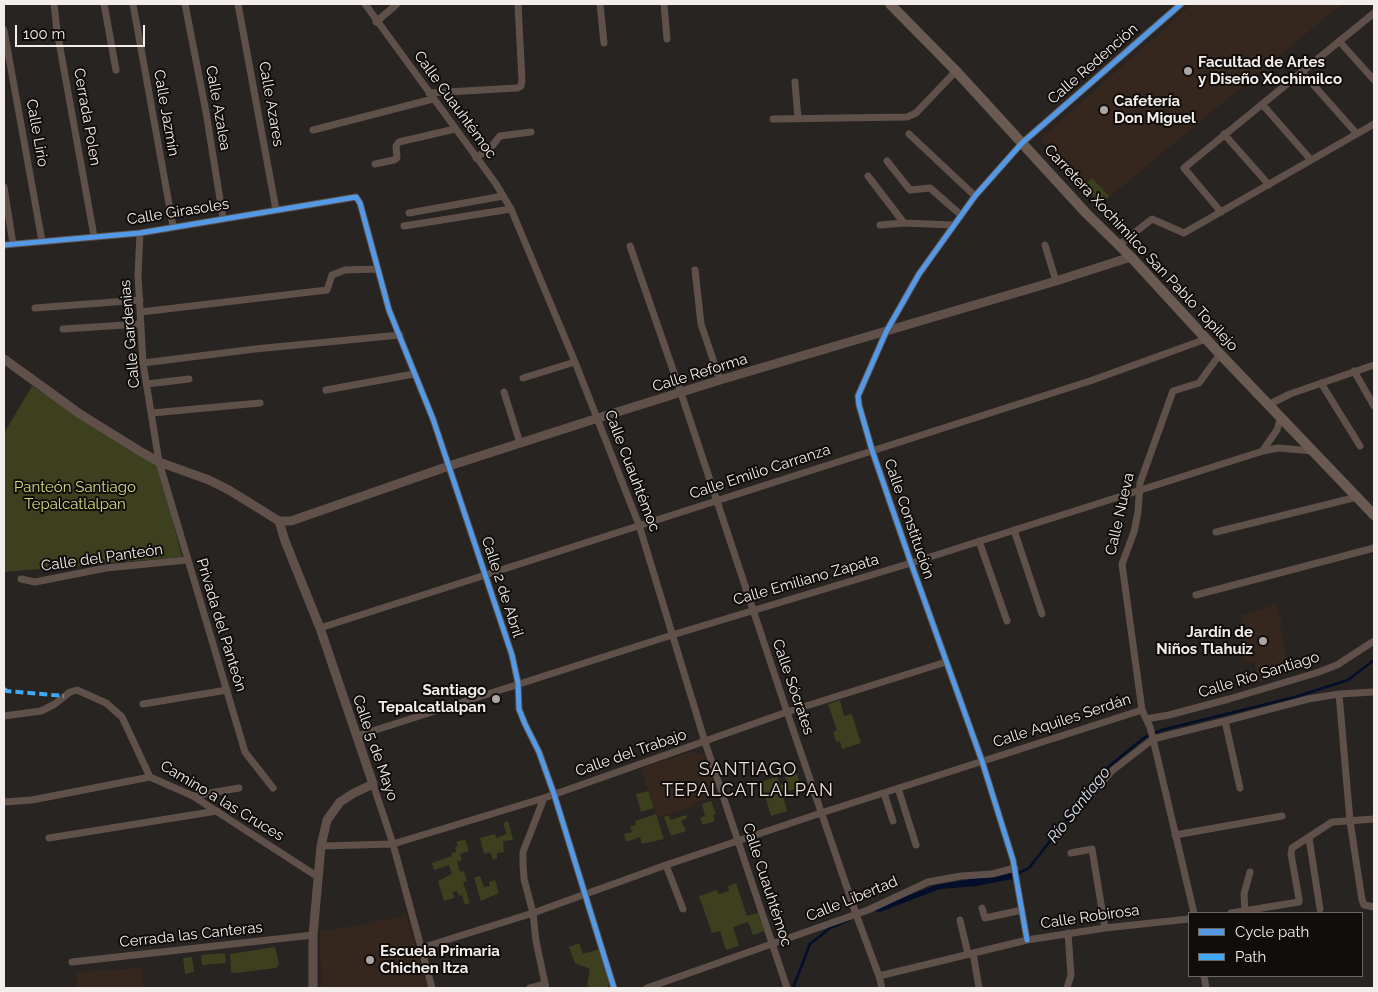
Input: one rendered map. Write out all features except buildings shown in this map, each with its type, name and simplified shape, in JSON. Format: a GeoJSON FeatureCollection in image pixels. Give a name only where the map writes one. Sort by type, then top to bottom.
{"type":"FeatureCollection","features":[{"type":"Feature","properties":{"kind":"main road","name":"Carretera Xochimilco San Pablo Topilejo"},"geometry":{"type":"LineString","coordinates":[[890,4],[956,71],[1086,213],[1131,257],[1220,354],[1270,404],[1374,515]]}},
{"type":"Feature","properties":{"kind":"street","name":"Cerrada Polen"},"geometry":{"type":"LineString","coordinates":[[54,4],[57,31],[94,236]]}},
{"type":"Feature","properties":{"kind":"street"},"geometry":{"type":"LineString","coordinates":[[104,4],[116,70]]}},
{"type":"Feature","properties":{"kind":"street","name":"Calle Jazmín"},"geometry":{"type":"LineString","coordinates":[[132,4],[173,226]]}},
{"type":"Feature","properties":{"kind":"street","name":"Calle Azalea"},"geometry":{"type":"LineString","coordinates":[[185,4],[223,218]]}},
{"type":"Feature","properties":{"kind":"street","name":"Calle Azares"},"geometry":{"type":"LineString","coordinates":[[238,4],[276,210]]}},
{"type":"Feature","properties":{"kind":"street","name":"Calle Cuauhtémoc"},"geometry":{"type":"LineString","coordinates":[[365,4],[511,209],[598,418],[639,525],[705,742],[787,988]]}},
{"type":"Feature","properties":{"kind":"street"},"geometry":{"type":"LineString","coordinates":[[376,22],[397,4]]}},
{"type":"Feature","properties":{"kind":"street"},"geometry":{"type":"LineString","coordinates":[[429,93],[517,88],[521,86],[518,4]]}},
{"type":"Feature","properties":{"kind":"street"},"geometry":{"type":"LineString","coordinates":[[600,4],[604,43]]}},
{"type":"Feature","properties":{"kind":"street"},"geometry":{"type":"LineString","coordinates":[[664,4],[667,39]]}},
{"type":"Feature","properties":{"kind":"street","name":"Calle Redención"},"geometry":{"type":"LineString","coordinates":[[1022,143],[1181,4]]}},
{"type":"Feature","properties":{"kind":"street"},"geometry":{"type":"LineString","coordinates":[[1221,212],[1184,168],[1374,13]]}},
{"type":"Feature","properties":{"kind":"street","name":"Calle Lirio"},"geometry":{"type":"LineString","coordinates":[[4,30],[42,242]]}},
{"type":"Feature","properties":{"kind":"street"},"geometry":{"type":"LineString","coordinates":[[1339,41],[1374,80]]}},
{"type":"Feature","properties":{"kind":"street"},"geometry":{"type":"LineString","coordinates":[[773,119],[907,117],[916,113],[956,71]]}},
{"type":"Feature","properties":{"kind":"street"},"geometry":{"type":"LineString","coordinates":[[1302,72],[1357,134]]}},
{"type":"Feature","properties":{"kind":"street"},"geometry":{"type":"LineString","coordinates":[[795,82],[798,119]]}},
{"type":"Feature","properties":{"kind":"street"},"geometry":{"type":"LineString","coordinates":[[313,130],[433,100]]}},
{"type":"Feature","properties":{"kind":"street"},"geometry":{"type":"LineString","coordinates":[[1262,104],[1311,160]]}},
{"type":"Feature","properties":{"kind":"street"},"geometry":{"type":"LineString","coordinates":[[1118,245],[1152,219],[1184,234],[1374,124]]}},
{"type":"Feature","properties":{"kind":"street"},"geometry":{"type":"LineString","coordinates":[[375,164],[397,158],[396,146],[399,142],[455,129]]}},
{"type":"Feature","properties":{"kind":"street"},"geometry":{"type":"LineString","coordinates":[[476,158],[492,146],[500,136],[531,132]]}},
{"type":"Feature","properties":{"kind":"street"},"geometry":{"type":"LineString","coordinates":[[909,134],[975,196]]}},
{"type":"Feature","properties":{"kind":"street"},"geometry":{"type":"LineString","coordinates":[[1224,134],[1269,185]]}},
{"type":"Feature","properties":{"kind":"street","name":"Calle Constitución"},"geometry":{"type":"LineString","coordinates":[[1022,143],[975,196],[919,274],[886,332],[858,396],[872,450],[982,761],[1015,869],[1027,940]]}},
{"type":"Feature","properties":{"kind":"street"},"geometry":{"type":"LineString","coordinates":[[887,161],[910,190],[930,188],[961,215]]}},
{"type":"Feature","properties":{"kind":"street"},"geometry":{"type":"LineString","coordinates":[[868,176],[904,222]]}},
{"type":"Feature","properties":{"kind":"street"},"geometry":{"type":"LineString","coordinates":[[4,187],[13,244]]}},
{"type":"Feature","properties":{"kind":"street"},"geometry":{"type":"LineString","coordinates":[[409,213],[503,196]]}},
{"type":"Feature","properties":{"kind":"street","name":"Calle Girasoles"},"geometry":{"type":"LineString","coordinates":[[4,245],[140,233],[356,197]]}},
{"type":"Feature","properties":{"kind":"street","name":"Calle 2 de Abril"},"geometry":{"type":"LineString","coordinates":[[356,197],[360,203],[389,310],[433,419],[449,466],[451,478],[468,522],[484,576],[512,655],[522,717],[539,752],[554,794],[614,988]]}},
{"type":"Feature","properties":{"kind":"street"},"geometry":{"type":"LineString","coordinates":[[404,226],[511,209]]}},
{"type":"Feature","properties":{"kind":"street"},"geometry":{"type":"LineString","coordinates":[[880,225],[904,222],[953,225]]}},
{"type":"Feature","properties":{"kind":"street","name":"Calle Gardenias"},"geometry":{"type":"LineString","coordinates":[[140,233],[138,275],[143,363],[159,462]]}},
{"type":"Feature","properties":{"kind":"street"},"geometry":{"type":"LineString","coordinates":[[1044,245],[1056,281]]}},
{"type":"Feature","properties":{"kind":"street","name":"Calle Sócrates"},"geometry":{"type":"LineString","coordinates":[[630,246],[718,500],[787,712],[882,988]]}},
{"type":"Feature","properties":{"kind":"street","name":"Calle Reforma"},"geometry":{"type":"LineString","coordinates":[[279,521],[291,521],[449,466],[720,380],[886,332],[1131,257]]}},
{"type":"Feature","properties":{"kind":"street"},"geometry":{"type":"LineString","coordinates":[[140,312],[327,290],[332,275],[345,270],[377,269]]}},
{"type":"Feature","properties":{"kind":"street"},"geometry":{"type":"LineString","coordinates":[[695,270],[701,324],[720,380]]}},
{"type":"Feature","properties":{"kind":"street"},"geometry":{"type":"LineString","coordinates":[[35,308],[140,300]]}},
{"type":"Feature","properties":{"kind":"street"},"geometry":{"type":"LineString","coordinates":[[63,329],[141,324]]}},
{"type":"Feature","properties":{"kind":"street"},"geometry":{"type":"LineString","coordinates":[[143,363],[255,349],[400,335]]}},
{"type":"Feature","properties":{"kind":"street","name":"Calle Emilio Carranza"},"geometry":{"type":"LineString","coordinates":[[320,628],[1090,381],[1206,339]]}},
{"type":"Feature","properties":{"kind":"street","name":"Calle Nueva"},"geometry":{"type":"LineString","coordinates":[[1194,912],[1153,738],[1142,710],[1122,564],[1134,532],[1140,483],[1174,391],[1200,383],[1220,354]]}},
{"type":"Feature","properties":{"kind":"street"},"geometry":{"type":"LineString","coordinates":[[4,359],[80,414],[159,462],[209,480],[279,521]]}},
{"type":"Feature","properties":{"kind":"street"},"geometry":{"type":"LineString","coordinates":[[523,378],[575,362]]}},
{"type":"Feature","properties":{"kind":"street"},"geometry":{"type":"LineString","coordinates":[[1270,404],[1290,394],[1374,365]]}},
{"type":"Feature","properties":{"kind":"street"},"geometry":{"type":"LineString","coordinates":[[1354,371],[1374,406]]}},
{"type":"Feature","properties":{"kind":"street"},"geometry":{"type":"LineString","coordinates":[[326,390],[414,374]]}},
{"type":"Feature","properties":{"kind":"street"},"geometry":{"type":"LineString","coordinates":[[147,384],[188,380]]}},
{"type":"Feature","properties":{"kind":"street"},"geometry":{"type":"LineString","coordinates":[[1321,383],[1360,446]]}},
{"type":"Feature","properties":{"kind":"street"},"geometry":{"type":"LineString","coordinates":[[504,392],[520,444]]}},
{"type":"Feature","properties":{"kind":"street"},"geometry":{"type":"LineString","coordinates":[[152,413],[260,403]]}},
{"type":"Feature","properties":{"kind":"street"},"geometry":{"type":"LineString","coordinates":[[1263,451],[1277,430],[1281,416]]}},
{"type":"Feature","properties":{"kind":"street","name":"Calle Emiliano Zapata"},"geometry":{"type":"LineString","coordinates":[[357,736],[461,704],[518,683],[911,563],[1263,451],[1278,448],[1313,452]]}},
{"type":"Feature","properties":{"kind":"street","name":"Privada del Panteón"},"geometry":{"type":"LineString","coordinates":[[159,462],[245,752],[272,788]]}},
{"type":"Feature","properties":{"kind":"street"},"geometry":{"type":"LineString","coordinates":[[1216,532],[1358,497]]}},
{"type":"Feature","properties":{"kind":"street","name":"Calle 5 de Mayo"},"geometry":{"type":"LineString","coordinates":[[279,521],[285,541],[320,628],[393,844],[432,988]]}},
{"type":"Feature","properties":{"kind":"street"},"geometry":{"type":"LineString","coordinates":[[1014,530],[1042,614]]}},
{"type":"Feature","properties":{"kind":"street"},"geometry":{"type":"LineString","coordinates":[[979,541],[1007,621]]}},
{"type":"Feature","properties":{"kind":"street"},"geometry":{"type":"LineString","coordinates":[[1196,595],[1374,548]]}},
{"type":"Feature","properties":{"kind":"street","name":"Calle del Panteón"},"geometry":{"type":"LineString","coordinates":[[21,579],[35,582],[106,568],[187,560]]}},
{"type":"Feature","properties":{"kind":"street","name":"Calle Río Santiago"},"geometry":{"type":"LineString","coordinates":[[1146,719],[1229,699],[1316,673],[1337,665],[1374,641]]}},
{"type":"Feature","properties":{"kind":"street","name":"Calle del Trabajo"},"geometry":{"type":"LineString","coordinates":[[320,846],[393,844],[544,798],[787,712],[946,662]]}},
{"type":"Feature","properties":{"kind":"street","name":"Camino a las Cruces"},"geometry":{"type":"LineString","coordinates":[[4,716],[42,711],[70,692],[77,690],[106,703],[122,717],[150,777],[193,796],[318,877]]}},
{"type":"Feature","properties":{"kind":"street"},"geometry":{"type":"LineString","coordinates":[[143,704],[227,690]]}},
{"type":"Feature","properties":{"kind":"street"},"geometry":{"type":"LineString","coordinates":[[1093,792],[1113,770],[1153,738],[1308,699],[1339,694],[1374,692]]}},
{"type":"Feature","properties":{"kind":"street"},"geometry":{"type":"LineString","coordinates":[[1339,694],[1350,821],[1362,900],[1364,905],[1374,907]]}},
{"type":"Feature","properties":{"kind":"street","name":"Calle Aquiles Serdán"},"geometry":{"type":"LineString","coordinates":[[421,948],[533,914],[666,865],[821,813],[1142,710]]}},
{"type":"Feature","properties":{"kind":"street"},"geometry":{"type":"LineString","coordinates":[[1226,721],[1240,788]]}},
{"type":"Feature","properties":{"kind":"street"},"geometry":{"type":"LineString","coordinates":[[4,802],[32,800],[150,777]]}},
{"type":"Feature","properties":{"kind":"street"},"geometry":{"type":"LineString","coordinates":[[313,988],[313,935],[320,846],[327,820],[340,802],[373,784]]}},
{"type":"Feature","properties":{"kind":"street"},"geometry":{"type":"LineString","coordinates":[[193,796],[239,788]]}},
{"type":"Feature","properties":{"kind":"street"},"geometry":{"type":"LineString","coordinates":[[898,788],[916,845]]}},
{"type":"Feature","properties":{"kind":"street"},"geometry":{"type":"LineString","coordinates":[[884,793],[893,821]]}},
{"type":"Feature","properties":{"kind":"street"},"geometry":{"type":"LineString","coordinates":[[530,988],[546,986],[536,941],[533,914],[524,879],[523,852],[544,798]]}},
{"type":"Feature","properties":{"kind":"street"},"geometry":{"type":"LineString","coordinates":[[49,838],[217,811]]}},
{"type":"Feature","properties":{"kind":"street"},"geometry":{"type":"LineString","coordinates":[[1175,835],[1282,816]]}},
{"type":"Feature","properties":{"kind":"street"},"geometry":{"type":"LineString","coordinates":[[1250,872],[1244,894],[1245,912],[1298,902],[1292,848],[1332,822],[1374,819]]}},
{"type":"Feature","properties":{"kind":"street"},"geometry":{"type":"LineString","coordinates":[[1309,838],[1320,909]]}},
{"type":"Feature","properties":{"kind":"street"},"geometry":{"type":"LineString","coordinates":[[1071,853],[1092,849],[1105,928]]}},
{"type":"Feature","properties":{"kind":"street"},"geometry":{"type":"LineString","coordinates":[[666,865],[683,909]]}},
{"type":"Feature","properties":{"kind":"street","name":"Calle Libertad"},"geometry":{"type":"LineString","coordinates":[[647,988],[868,910],[928,882],[962,876],[992,874],[1015,869]]}},
{"type":"Feature","properties":{"kind":"street"},"geometry":{"type":"LineString","coordinates":[[982,908],[985,918],[1022,910]]}},
{"type":"Feature","properties":{"kind":"street","name":"Calle Robirosa"},"geometry":{"type":"LineString","coordinates":[[879,976],[1027,940],[1105,928],[1188,919]]}},
{"type":"Feature","properties":{"kind":"street"},"geometry":{"type":"LineString","coordinates":[[960,920],[979,988]]}},
{"type":"Feature","properties":{"kind":"street"},"geometry":{"type":"LineString","coordinates":[[1067,988],[1071,975],[1068,933]]}},
{"type":"Feature","properties":{"kind":"street","name":"Cerrada las Canteras"},"geometry":{"type":"LineString","coordinates":[[72,962],[313,935]]}},
{"type":"Feature","properties":{"kind":"shaded area","name":"Facultad de Artes y Diseño Xochimilco"},"geometry":{"type":"Polygon","coordinates":[[[1192,4],[1342,4],[1101,204],[1040,139],[1192,4]]]}},
{"type":"Feature","properties":{"kind":"shaded area","name":"Jardín de Niños Tlahuiz"},"geometry":{"type":"Polygon","coordinates":[[[1277,604],[1279,618],[1281,618],[1283,625],[1280,627],[1285,646],[1287,674],[1259,682],[1254,661],[1249,663],[1244,661],[1241,615],[1277,604]]]}},
{"type":"Feature","properties":{"kind":"shaded area"},"geometry":{"type":"Polygon","coordinates":[[[694,751],[698,755],[704,754],[717,796],[657,818],[641,768],[694,751]]]}},
{"type":"Feature","properties":{"kind":"shaded area","name":"Escuela Primaria Chichen Itza"},"geometry":{"type":"Polygon","coordinates":[[[406,914],[428,988],[321,988],[320,931],[374,923],[375,921],[391,919],[406,914]]]}},
{"type":"Feature","properties":{"kind":"shaded area"},"geometry":{"type":"Polygon","coordinates":[[[142,968],[144,988],[77,988],[76,972],[142,968]]]}},
{"type":"Feature","properties":{"kind":"green space"},"geometry":{"type":"Polygon","coordinates":[[[1092,178],[1109,196],[1101,204],[1084,186],[1092,178]]]}},
{"type":"Feature","properties":{"kind":"green space","name":"Panteón Santiago Tepalcatlalpan"},"geometry":{"type":"Polygon","coordinates":[[[32,386],[159,467],[182,557],[4,572],[4,433],[32,386]]]}},
{"type":"Feature","properties":{"kind":"green space"},"geometry":{"type":"Polygon","coordinates":[[[840,700],[844,716],[852,714],[861,743],[842,749],[840,741],[836,742],[833,732],[837,730],[828,704],[840,700]]]}},
{"type":"Feature","properties":{"kind":"green space"},"geometry":{"type":"Polygon","coordinates":[[[797,774],[801,787],[782,793],[787,811],[771,816],[761,782],[777,777],[780,785],[787,783],[785,777],[797,774]]]}},
{"type":"Feature","properties":{"kind":"green space"},"geometry":{"type":"Polygon","coordinates":[[[648,791],[654,808],[641,812],[636,794],[648,791]]]}},
{"type":"Feature","properties":{"kind":"green space"},"geometry":{"type":"Polygon","coordinates":[[[711,801],[716,814],[713,815],[715,821],[703,825],[700,818],[705,816],[702,804],[711,801]]]}},
{"type":"Feature","properties":{"kind":"green space"},"geometry":{"type":"Polygon","coordinates":[[[656,814],[664,839],[642,844],[640,837],[626,842],[624,834],[632,832],[630,827],[636,825],[635,821],[656,814]]]}},
{"type":"Feature","properties":{"kind":"green space"},"geometry":{"type":"Polygon","coordinates":[[[686,815],[687,818],[681,821],[686,831],[671,836],[664,817],[669,816],[671,820],[686,815]]]}},
{"type":"Feature","properties":{"kind":"green space"},"geometry":{"type":"Polygon","coordinates":[[[508,821],[513,840],[503,841],[504,852],[497,853],[497,858],[493,860],[490,852],[484,854],[480,838],[495,834],[496,838],[507,834],[503,823],[508,821]]]}},
{"type":"Feature","properties":{"kind":"green space"},"geometry":{"type":"Polygon","coordinates":[[[465,839],[469,851],[460,854],[462,860],[457,862],[460,872],[464,871],[467,881],[463,882],[470,903],[465,905],[462,895],[459,896],[457,891],[453,892],[454,898],[444,901],[438,881],[452,874],[449,865],[434,870],[432,863],[452,856],[451,853],[456,852],[455,847],[458,845],[456,842],[465,839]]]}},
{"type":"Feature","properties":{"kind":"green space"},"geometry":{"type":"Polygon","coordinates":[[[480,876],[484,887],[490,886],[489,882],[495,880],[499,893],[481,901],[474,878],[480,876]]]}},
{"type":"Feature","properties":{"kind":"green space"},"geometry":{"type":"Polygon","coordinates":[[[736,883],[747,916],[758,913],[764,931],[753,935],[748,922],[733,927],[739,946],[726,950],[720,931],[712,933],[699,896],[717,890],[719,894],[729,891],[728,886],[736,883]]]}},
{"type":"Feature","properties":{"kind":"green space"},"geometry":{"type":"Polygon","coordinates":[[[579,943],[583,954],[599,949],[609,985],[607,988],[591,988],[587,985],[590,969],[575,963],[569,947],[579,943]]]}},
{"type":"Feature","properties":{"kind":"green space"},"geometry":{"type":"Polygon","coordinates":[[[275,947],[279,964],[276,968],[231,972],[230,954],[275,947]]]}},
{"type":"Feature","properties":{"kind":"green space"},"geometry":{"type":"Polygon","coordinates":[[[225,953],[226,963],[202,965],[201,955],[225,953]]]}},
{"type":"Feature","properties":{"kind":"green space"},"geometry":{"type":"Polygon","coordinates":[[[192,957],[194,972],[185,974],[183,958],[192,957]]]}},
{"type":"Feature","properties":{"kind":"water"},"geometry":{"type":"Polygon","coordinates":[[[1013,872],[1013,879],[976,886],[940,889],[880,912],[874,911],[878,907],[936,885],[1013,872]]]}},
{"type":"Feature","properties":{"kind":"waterway","name":"Río Santiago"},"geometry":{"type":"LineString","coordinates":[[1017,874],[1029,868],[1107,768],[1145,737],[1162,730],[1295,697],[1348,680],[1374,660]]}},
{"type":"Feature","properties":{"kind":"waterway","name":"Río Santiago"},"geometry":{"type":"LineString","coordinates":[[793,988],[810,944],[830,928],[849,920]]}},
{"type":"Feature","properties":{"kind":"marked path"},"geometry":{"type":"LineString","coordinates":[[4,689],[7,691],[64,696]]}},
{"type":"Feature","properties":{"kind":"cycle path"},"geometry":{"type":"LineString","coordinates":[[1027,940],[1013,860],[982,761],[872,450],[858,396],[886,332],[919,274],[975,196],[1022,143],[1181,4]]}},
{"type":"Feature","properties":{"kind":"cycle path"},"geometry":{"type":"LineString","coordinates":[[4,245],[140,233],[356,197],[360,203],[389,310],[433,419],[512,655],[518,683],[519,709],[539,752],[554,794],[614,988]]}},
{"type":"Feature","properties":{"kind":"place","name":"Facultad de Artes y Diseño Xochimilco"},"geometry":{"type":"Point","coordinates":[1188,71]}},
{"type":"Feature","properties":{"kind":"place","name":"Cafetería Don Miguel"},"geometry":{"type":"Point","coordinates":[1104,110]}},
{"type":"Feature","properties":{"kind":"place","name":"Jardín de Niños Tlahuiz"},"geometry":{"type":"Point","coordinates":[1263,641]}},
{"type":"Feature","properties":{"kind":"place","name":"Santiago Tepalcatlalpan"},"geometry":{"type":"Point","coordinates":[496,699]}},
{"type":"Feature","properties":{"kind":"place","name":"Escuela Primaria Chichen Itza"},"geometry":{"type":"Point","coordinates":[370,960]}},
{"type":"Feature","properties":{"kind":"district","name":"SANTIAGO TEPALCATLALPAN"},"geometry":{"type":"Point","coordinates":[748,780]}}]}
